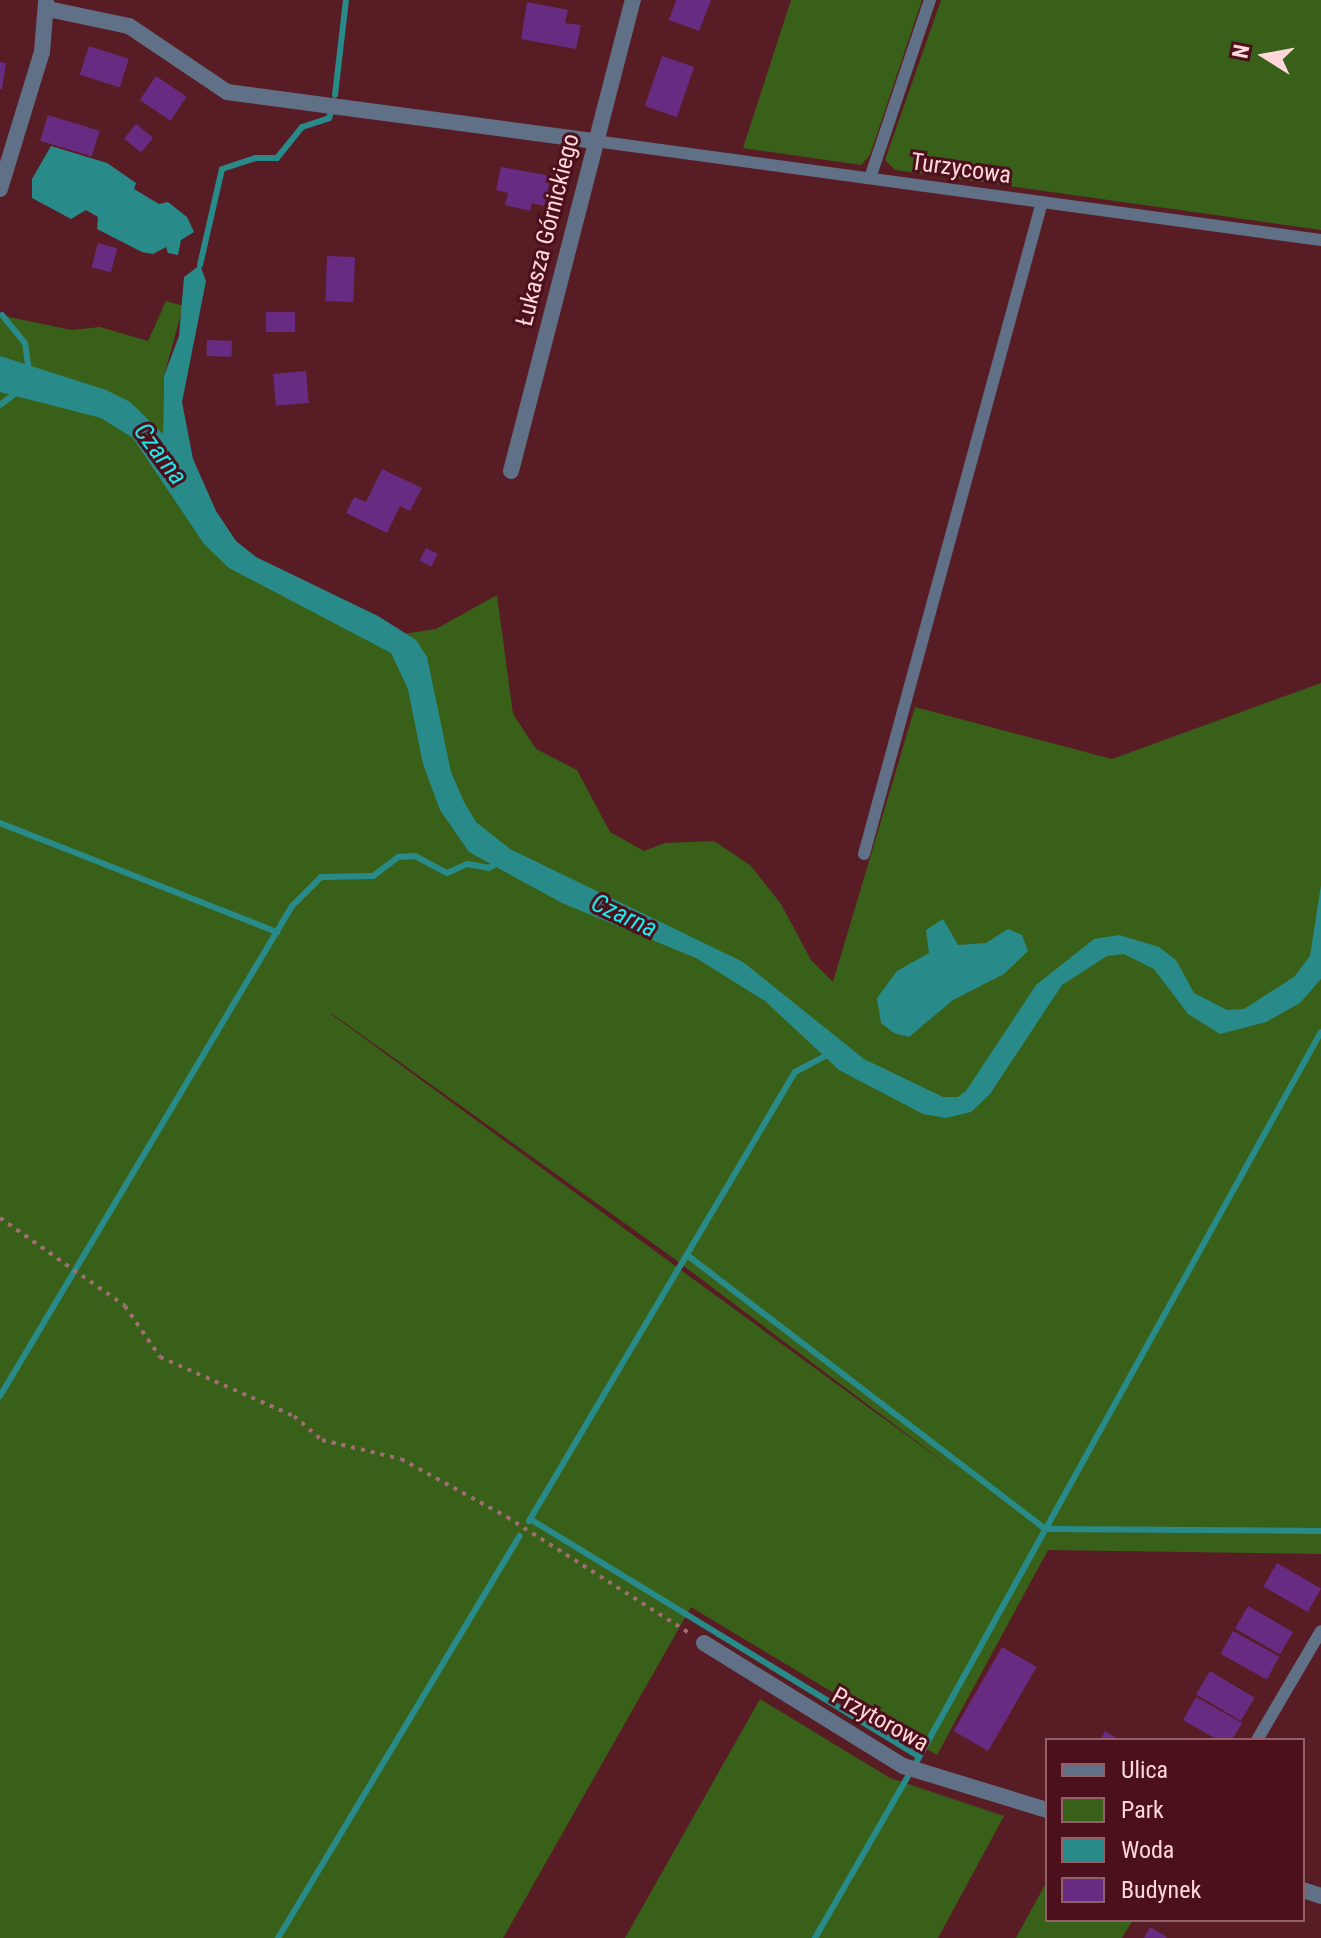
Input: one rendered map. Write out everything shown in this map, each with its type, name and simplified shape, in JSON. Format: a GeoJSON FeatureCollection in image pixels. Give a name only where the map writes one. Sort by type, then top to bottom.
{"type":"FeatureCollection","features":[{"type":"Feature","properties":{"kind":"street","name":"Łukasza Górnickiego"},"geometry":{"type":"LineString","coordinates":[[511,471],[633,0]]}},
{"type":"Feature","properties":{"kind":"street"},"geometry":{"type":"LineString","coordinates":[[0,189],[42,52],[47,5],[129,26],[227,92],[595,141]]}},
{"type":"Feature","properties":{"kind":"street","name":"Przytorowa"},"geometry":{"type":"LineString","coordinates":[[704,1643],[903,1766],[1045,1809]]}},
{"type":"Feature","properties":{"kind":"lane"},"geometry":{"type":"LineString","coordinates":[[870,178],[930,0]]}},
{"type":"Feature","properties":{"kind":"lane","name":"Turzycowa"},"geometry":{"type":"LineString","coordinates":[[595,141],[1321,240]]}},
{"type":"Feature","properties":{"kind":"lane"},"geometry":{"type":"LineString","coordinates":[[864,854],[1042,202]]}},
{"type":"Feature","properties":{"kind":"lane"},"geometry":{"type":"LineString","coordinates":[[1258,1738],[1321,1631]]}},
{"type":"Feature","properties":{"kind":"path"},"geometry":{"type":"LineString","coordinates":[[0,1218],[125,1306],[160,1357],[294,1416],[322,1440],[401,1459],[507,1517],[704,1643]]}},
{"type":"Feature","properties":{"kind":"green space"},"geometry":{"type":"Polygon","coordinates":[[[791,0],[922,0],[870,155],[861,165],[743,148],[791,0]]]}},
{"type":"Feature","properties":{"kind":"green space"},"geometry":{"type":"Polygon","coordinates":[[[941,0],[1321,0],[1321,230],[895,170],[885,160],[941,0]]]}},
{"type":"Feature","properties":{"kind":"green space"},"geometry":{"type":"Polygon","coordinates":[[[166,301],[183,306],[164,376],[163,435],[239,561],[396,635],[436,629],[497,595],[513,714],[536,749],[577,770],[610,832],[644,851],[665,843],[714,841],[750,865],[781,904],[811,960],[833,982],[915,707],[1112,759],[1321,683],[1321,1554],[1048,1550],[937,1755],[691,1607],[503,1938],[0,1938],[0,315],[71,330],[100,327],[148,341],[166,301]],[[331,1013],[961,1475],[672,1257],[331,1013]]]}},
{"type":"Feature","properties":{"kind":"green space"},"geometry":{"type":"Polygon","coordinates":[[[760,1699],[890,1778],[1004,1816],[938,1938],[625,1938],[760,1699]]]}},
{"type":"Feature","properties":{"kind":"green space"},"geometry":{"type":"Polygon","coordinates":[[[1045,1885],[1045,1922],[1132,1922],[1122,1938],[1016,1938],[1045,1885]]]}},
{"type":"Feature","properties":{"kind":"water"},"geometry":{"type":"Polygon","coordinates":[[[51,146],[107,163],[136,183],[134,189],[159,204],[168,202],[187,217],[194,232],[181,240],[178,255],[168,253],[166,247],[153,254],[142,252],[97,229],[98,217],[86,210],[71,219],[32,198],[32,179],[51,146]]]}},
{"type":"Feature","properties":{"kind":"water","name":"Czarna"},"geometry":{"type":"Polygon","coordinates":[[[200,265],[206,281],[182,402],[193,459],[216,511],[236,541],[256,557],[378,616],[416,640],[427,657],[451,772],[464,802],[476,822],[510,849],[743,962],[864,1059],[943,1097],[958,1097],[966,1091],[1036,985],[1094,939],[1119,935],[1159,947],[1176,960],[1194,993],[1227,1010],[1244,1009],[1294,977],[1310,956],[1321,885],[1321,979],[1300,1003],[1266,1022],[1220,1034],[1188,1014],[1154,969],[1124,954],[1107,956],[1062,985],[990,1094],[971,1112],[946,1118],[923,1114],[839,1070],[765,1001],[696,958],[562,903],[469,852],[440,810],[423,764],[408,689],[391,653],[229,568],[204,544],[133,438],[101,418],[0,392],[0,356],[106,390],[130,402],[163,434],[164,376],[179,336],[184,277],[200,265]]]}},
{"type":"Feature","properties":{"kind":"water"},"geometry":{"type":"Polygon","coordinates":[[[943,919],[958,945],[986,943],[1008,929],[1022,935],[1028,951],[1004,974],[953,1000],[909,1037],[894,1033],[881,1023],[877,998],[897,971],[929,953],[926,930],[943,919]]]}},
{"type":"Feature","properties":{"kind":"building"},"geometry":{"type":"Polygon","coordinates":[[[676,0],[711,0],[699,31],[669,20],[676,0]]]}},
{"type":"Feature","properties":{"kind":"building"},"geometry":{"type":"Polygon","coordinates":[[[527,2],[568,10],[565,23],[581,25],[576,49],[521,39],[527,2]]]}},
{"type":"Feature","properties":{"kind":"building"},"geometry":{"type":"Polygon","coordinates":[[[89,46],[129,59],[120,88],[80,75],[89,46]]]}},
{"type":"Feature","properties":{"kind":"building"},"geometry":{"type":"Polygon","coordinates":[[[662,56],[694,67],[677,117],[645,106],[662,56]]]}},
{"type":"Feature","properties":{"kind":"building"},"geometry":{"type":"Polygon","coordinates":[[[0,62],[6,63],[2,89],[0,89],[0,62]]]}},
{"type":"Feature","properties":{"kind":"building"},"geometry":{"type":"Polygon","coordinates":[[[156,76],[187,97],[170,121],[140,100],[156,76]]]}},
{"type":"Feature","properties":{"kind":"building"},"geometry":{"type":"Polygon","coordinates":[[[48,115],[100,131],[92,157],[40,141],[48,115]]]}},
{"type":"Feature","properties":{"kind":"building"},"geometry":{"type":"Polygon","coordinates":[[[136,124],[153,138],[141,153],[124,139],[136,124]]]}},
{"type":"Feature","properties":{"kind":"building"},"geometry":{"type":"Polygon","coordinates":[[[501,167],[551,176],[544,206],[532,203],[530,211],[505,205],[508,193],[496,190],[501,167]]]}},
{"type":"Feature","properties":{"kind":"building"},"geometry":{"type":"Polygon","coordinates":[[[98,243],[117,248],[111,272],[92,267],[98,243]]]}},
{"type":"Feature","properties":{"kind":"building"},"geometry":{"type":"Polygon","coordinates":[[[327,256],[355,257],[353,302],[325,301],[327,256]]]}},
{"type":"Feature","properties":{"kind":"building"},"geometry":{"type":"Polygon","coordinates":[[[266,312],[295,312],[295,332],[266,332],[266,312]]]}},
{"type":"Feature","properties":{"kind":"building"},"geometry":{"type":"Polygon","coordinates":[[[207,340],[232,341],[231,357],[206,356],[207,340]]]}},
{"type":"Feature","properties":{"kind":"building"},"geometry":{"type":"Polygon","coordinates":[[[306,371],[309,403],[276,406],[273,374],[306,371]]]}},
{"type":"Feature","properties":{"kind":"building"},"geometry":{"type":"Polygon","coordinates":[[[382,469],[422,488],[410,511],[400,506],[387,533],[346,513],[354,497],[366,502],[382,469]]]}},
{"type":"Feature","properties":{"kind":"building"},"geometry":{"type":"Polygon","coordinates":[[[426,548],[438,554],[431,566],[420,560],[426,548]]]}},
{"type":"Feature","properties":{"kind":"building"},"geometry":{"type":"Polygon","coordinates":[[[1277,1563],[1321,1588],[1308,1612],[1264,1586],[1277,1563]]]}},
{"type":"Feature","properties":{"kind":"building"},"geometry":{"type":"Polygon","coordinates":[[[1248,1606],[1293,1632],[1280,1655],[1235,1629],[1248,1606]]]}},
{"type":"Feature","properties":{"kind":"building"},"geometry":{"type":"Polygon","coordinates":[[[1233,1631],[1279,1657],[1267,1679],[1220,1654],[1233,1631]]]}},
{"type":"Feature","properties":{"kind":"building"},"geometry":{"type":"Polygon","coordinates":[[[1002,1647],[1037,1667],[988,1751],[954,1731],[1002,1647]]]}},
{"type":"Feature","properties":{"kind":"building"},"geometry":{"type":"Polygon","coordinates":[[[1210,1671],[1255,1698],[1241,1721],[1196,1694],[1210,1671]]]}},
{"type":"Feature","properties":{"kind":"building"},"geometry":{"type":"Polygon","coordinates":[[[1196,1697],[1242,1723],[1233,1738],[1214,1738],[1183,1720],[1196,1697]]]}},
{"type":"Feature","properties":{"kind":"building"},"geometry":{"type":"Polygon","coordinates":[[[1105,1731],[1117,1738],[1101,1738],[1105,1731]]]}},
{"type":"Feature","properties":{"kind":"building"},"geometry":{"type":"Polygon","coordinates":[[[1150,1927],[1164,1935],[1167,1938],[1144,1938],[1150,1927]]]}},
{"type":"Feature","properties":{"kind":"waterway"},"geometry":{"type":"LineString","coordinates":[[335,95],[346,0]]}},
{"type":"Feature","properties":{"kind":"waterway"},"geometry":{"type":"LineString","coordinates":[[200,265],[222,169],[255,158],[277,158],[302,127],[329,118],[331,112]]}},
{"type":"Feature","properties":{"kind":"waterway"},"geometry":{"type":"LineString","coordinates":[[2,315],[25,343],[29,371]]}},
{"type":"Feature","properties":{"kind":"waterway"},"geometry":{"type":"LineString","coordinates":[[0,405],[17,392]]}},
{"type":"Feature","properties":{"kind":"waterway"},"geometry":{"type":"LineString","coordinates":[[0,823],[277,932]]}},
{"type":"Feature","properties":{"kind":"waterway"},"geometry":{"type":"LineString","coordinates":[[0,1396],[292,906],[321,877],[373,876],[398,857],[415,856],[447,873],[467,864],[489,868],[499,862]]}},
{"type":"Feature","properties":{"kind":"waterway"},"geometry":{"type":"LineString","coordinates":[[917,1761],[1321,1032]]}},
{"type":"Feature","properties":{"kind":"waterway"},"geometry":{"type":"LineString","coordinates":[[529,1521],[795,1072],[831,1053]]}},
{"type":"Feature","properties":{"kind":"waterway"},"geometry":{"type":"LineString","coordinates":[[687,1255],[1046,1529],[1321,1531]]}},
{"type":"Feature","properties":{"kind":"waterway"},"geometry":{"type":"LineString","coordinates":[[530,1519],[919,1756]]}},
{"type":"Feature","properties":{"kind":"waterway"},"geometry":{"type":"LineString","coordinates":[[278,1938],[520,1536]]}},
{"type":"Feature","properties":{"kind":"waterway"},"geometry":{"type":"LineString","coordinates":[[815,1938],[908,1776]]}}]}
